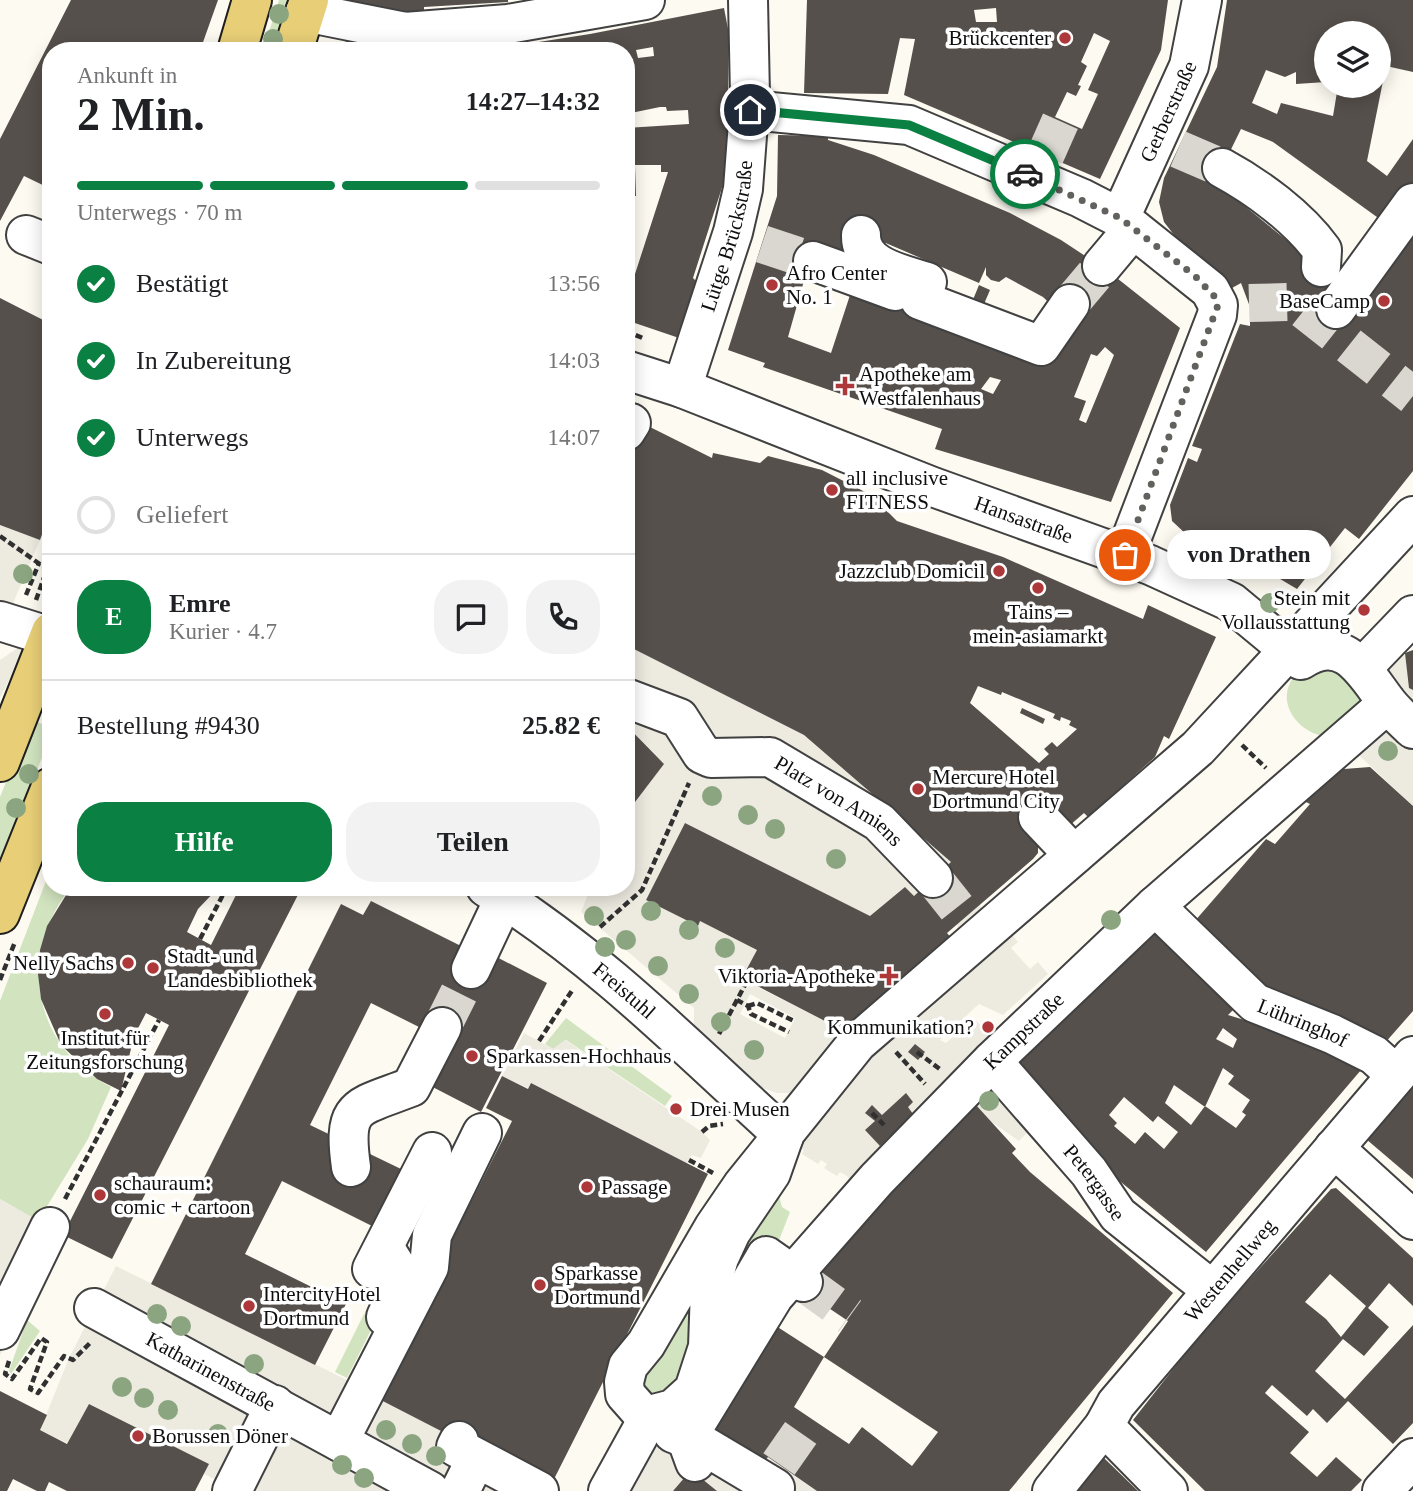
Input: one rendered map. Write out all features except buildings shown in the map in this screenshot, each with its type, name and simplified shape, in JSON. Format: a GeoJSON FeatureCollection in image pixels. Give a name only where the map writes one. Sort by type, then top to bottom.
{"type":"FeatureCollection","features":[{"type":"Feature","properties":{"kind":"main road"},"geometry":{"type":"LineString","coordinates":[[240,42],[253,0]]}},
{"type":"Feature","properties":{"kind":"main road"},"geometry":{"type":"LineString","coordinates":[[296,42],[307,6]]}},
{"type":"Feature","properties":{"kind":"main road"},"geometry":{"type":"LineString","coordinates":[[0,762],[39,629]]}},
{"type":"Feature","properties":{"kind":"main road"},"geometry":{"type":"LineString","coordinates":[[0,914],[42,809]]}},
{"type":"Feature","properties":{"kind":"street"},"geometry":{"type":"LineString","coordinates":[[307,6],[415,32],[508,24],[645,0]]}},
{"type":"Feature","properties":{"kind":"street","name":"Gerberstraße"},"geometry":{"type":"LineString","coordinates":[[1102,266],[1126,224],[1163,123],[1189,66],[1202,0]]}},
{"type":"Feature","properties":{"kind":"street","name":"Lütge Brückstraße"},"geometry":{"type":"LineString","coordinates":[[682,388],[747,238],[743,189],[750,110],[751,1]]}},
{"type":"Feature","properties":{"kind":"street"},"geometry":{"type":"LineString","coordinates":[[750,110],[895,109],[909,125],[1041,167],[1126,224],[1195,276],[1215,297],[1218,305],[1125,555]]}},
{"type":"Feature","properties":{"kind":"street"},"geometry":{"type":"LineString","coordinates":[[1222,168],[1236,175],[1312,235],[1322,250],[1321,267]]}},
{"type":"Feature","properties":{"kind":"street"},"geometry":{"type":"LineString","coordinates":[[1336,309],[1413,203]]}},
{"type":"Feature","properties":{"kind":"street"},"geometry":{"type":"LineString","coordinates":[[861,235],[863,250],[876,263],[927,282],[920,300]]}},
{"type":"Feature","properties":{"kind":"street"},"geometry":{"type":"LineString","coordinates":[[813,261],[1041,346],[1070,304]]}},
{"type":"Feature","properties":{"kind":"street","name":"Hansastraße"},"geometry":{"type":"LineString","coordinates":[[635,373],[682,388],[933,486],[1125,555],[1231,602],[1288,650]]}},
{"type":"Feature","properties":{"kind":"street","name":"Kampstraße"},"geometry":{"type":"LineString","coordinates":[[784,1136],[771,1174],[719,1258],[710,1289],[708,1347],[694,1390],[685,1402],[648,1417],[635,1408],[625,1394],[624,1382],[628,1366],[646,1344],[714,1227],[742,1186],[858,1043],[1220,724],[1413,516]]}},
{"type":"Feature","properties":{"kind":"street"},"geometry":{"type":"LineString","coordinates":[[1288,650],[1301,660],[1322,650],[1339,653],[1363,667],[1413,615]]}},
{"type":"Feature","properties":{"kind":"street","name":"Kampstraße"},"geometry":{"type":"LineString","coordinates":[[708,1347],[723,1330],[779,1282],[992,1061],[1155,906],[1288,789],[1400,716],[1363,667]]}},
{"type":"Feature","properties":{"kind":"street"},"geometry":{"type":"LineString","coordinates":[[635,701],[679,718],[702,754]]}},
{"type":"Feature","properties":{"kind":"street","name":"Platz von Amiens"},"geometry":{"type":"LineString","coordinates":[[702,754],[711,758],[771,757],[880,822],[933,878]]}},
{"type":"Feature","properties":{"kind":"street"},"geometry":{"type":"LineString","coordinates":[[1038,817],[1074,855]]}},
{"type":"Feature","properties":{"kind":"street"},"geometry":{"type":"LineString","coordinates":[[471,968],[517,898]]}},
{"type":"Feature","properties":{"kind":"street","name":"Freistuhl"},"geometry":{"type":"LineString","coordinates":[[517,898],[664,1022],[784,1136]]}},
{"type":"Feature","properties":{"kind":"street","name":"Lühringhof"},"geometry":{"type":"LineString","coordinates":[[1155,906],[1255,1003],[1332,1034],[1374,1055],[1405,1065]]}},
{"type":"Feature","properties":{"kind":"street"},"geometry":{"type":"LineString","coordinates":[[351,1167],[346,1134],[350,1121],[359,1108],[411,1087],[442,1027]]}},
{"type":"Feature","properties":{"kind":"street","name":"Petergasse"},"geometry":{"type":"LineString","coordinates":[[992,1061],[1089,1171],[1118,1215],[1212,1290]]}},
{"type":"Feature","properties":{"kind":"street","name":"Westenhellweg"},"geometry":{"type":"LineString","coordinates":[[1052,1491],[1104,1426],[1116,1404],[1405,1065]]}},
{"type":"Feature","properties":{"kind":"street"},"geometry":{"type":"LineString","coordinates":[[334,1438],[360,1386],[429,1267],[432,1235],[482,1133]]}},
{"type":"Feature","properties":{"kind":"street"},"geometry":{"type":"LineString","coordinates":[[1334,1148],[1413,1220]]}},
{"type":"Feature","properties":{"kind":"street"},"geometry":{"type":"LineString","coordinates":[[360,1386],[404,1279],[377,1261],[432,1152]]}},
{"type":"Feature","properties":{"kind":"street"},"geometry":{"type":"LineString","coordinates":[[6,1332],[23,1269],[50,1227]]}},
{"type":"Feature","properties":{"kind":"street","name":"Kampstraße"},"geometry":{"type":"LineString","coordinates":[[691,1451],[779,1282]]}},
{"type":"Feature","properties":{"kind":"street","name":"Katharinenstraße"},"geometry":{"type":"LineString","coordinates":[[94,1308],[429,1491]]}},
{"type":"Feature","properties":{"kind":"street"},"geometry":{"type":"LineString","coordinates":[[233,1490],[275,1405]]}},
{"type":"Feature","properties":{"kind":"street"},"geometry":{"type":"LineString","coordinates":[[608,1491],[648,1417],[691,1451],[703,1445],[773,1478]]}},
{"type":"Feature","properties":{"kind":"street"},"geometry":{"type":"LineString","coordinates":[[1104,1426],[1168,1491]]}},
{"type":"Feature","properties":{"kind":"street"},"geometry":{"type":"LineString","coordinates":[[469,1463],[539,1491]]}},
{"type":"Feature","properties":{"kind":"path"},"geometry":{"type":"LineString","coordinates":[[0,536],[42,566]]}},
{"type":"Feature","properties":{"kind":"path"},"geometry":{"type":"LineString","coordinates":[[39,629],[42,586]]}},
{"type":"Feature","properties":{"kind":"path"},"geometry":{"type":"LineString","coordinates":[[1220,724],[1288,789]]}},
{"type":"Feature","properties":{"kind":"path"},"geometry":{"type":"LineString","coordinates":[[595,932],[642,890],[702,754]]}},
{"type":"Feature","properties":{"kind":"path"},"geometry":{"type":"LineString","coordinates":[[200,939],[222,896]]}},
{"type":"Feature","properties":{"kind":"path"},"geometry":{"type":"LineString","coordinates":[[714,1043],[747,981]]}},
{"type":"Feature","properties":{"kind":"path"},"geometry":{"type":"LineString","coordinates":[[737,1000],[748,1006],[751,1014],[789,1032]]}},
{"type":"Feature","properties":{"kind":"path"},"geometry":{"type":"LineString","coordinates":[[748,1006],[757,1003],[794,1021]]}},
{"type":"Feature","properties":{"kind":"path"},"geometry":{"type":"LineString","coordinates":[[539,1041],[553,1017]]}},
{"type":"Feature","properties":{"kind":"path"},"geometry":{"type":"LineString","coordinates":[[50,1227],[159,1020]]}},
{"type":"Feature","properties":{"kind":"path"},"geometry":{"type":"LineString","coordinates":[[889,1044],[945,1110]]}},
{"type":"Feature","properties":{"kind":"path"},"geometry":{"type":"LineString","coordinates":[[702,1132],[709,1126],[723,1124]]}},
{"type":"Feature","properties":{"kind":"path"},"geometry":{"type":"LineString","coordinates":[[689,1160],[713,1173]]}},
{"type":"Feature","properties":{"kind":"path"},"geometry":{"type":"LineString","coordinates":[[6,1332],[5,1374],[12,1379],[41,1338],[47,1342],[30,1389],[38,1393],[64,1356]]}},
{"type":"Feature","properties":{"kind":"green space"},"geometry":{"type":"Polygon","coordinates":[[[279,0],[290,0],[278,42],[266,42],[279,0]]]}},
{"type":"Feature","properties":{"kind":"green space"},"geometry":{"type":"Polygon","coordinates":[[[1325,658],[1367,696],[1329,737],[1318,735],[1299,723],[1292,715],[1287,695],[1289,684],[1299,671],[1325,658]]]}},
{"type":"Feature","properties":{"kind":"green space"},"geometry":{"type":"Polygon","coordinates":[[[31,719],[42,724],[42,758],[0,863],[0,797],[31,719]]]}},
{"type":"Feature","properties":{"kind":"green space"},"geometry":{"type":"Polygon","coordinates":[[[42,891],[42,896],[65,896],[54,913],[43,941],[39,969],[41,997],[49,1024],[64,1048],[84,1070],[111,1087],[88,1139],[38,1221],[0,1199],[0,1001],[42,891]]]}},
{"type":"Feature","properties":{"kind":"green space"},"geometry":{"type":"Polygon","coordinates":[[[566,1018],[672,1096],[665,1106],[566,1040],[553,1049],[545,1044],[566,1018]]]}},
{"type":"Feature","properties":{"kind":"green space"},"geometry":{"type":"Polygon","coordinates":[[[777,1189],[782,1207],[790,1212],[774,1253],[721,1284],[777,1189]]]}},
{"type":"Feature","properties":{"kind":"green space"},"geometry":{"type":"Polygon","coordinates":[[[696,1292],[700,1308],[673,1399],[642,1394],[641,1371],[696,1292]]]}},
{"type":"Feature","properties":{"kind":"green space"},"geometry":{"type":"Polygon","coordinates":[[[364,1314],[376,1320],[347,1378],[335,1372],[364,1314]]]}},
{"type":"Feature","properties":{"kind":"green space"},"geometry":{"type":"Polygon","coordinates":[[[27,1320],[40,1331],[11,1374],[9,1371],[27,1320]]]}},
{"type":"Feature","properties":{"kind":"shaded area"},"geometry":{"type":"Polygon","coordinates":[[[0,525],[40,540],[11,608],[0,603],[0,525]]]}},
{"type":"Feature","properties":{"kind":"shaded area"},"geometry":{"type":"Polygon","coordinates":[[[19,647],[19,661],[0,698],[0,660],[19,647]]]}},
{"type":"Feature","properties":{"kind":"shaded area"},"geometry":{"type":"Polygon","coordinates":[[[635,649],[804,735],[951,862],[914,896],[905,887],[870,916],[685,823],[646,900],[697,926],[700,921],[757,950],[742,979],[854,1036],[961,946],[952,896],[979,901],[984,918],[1009,931],[1018,942],[1011,948],[1030,969],[1038,962],[1048,974],[1003,1015],[979,1004],[940,1040],[946,1043],[974,1018],[1024,1073],[1037,1122],[1019,1141],[980,1114],[857,1189],[847,1176],[840,1172],[837,1176],[824,1168],[827,1164],[821,1160],[818,1164],[802,1154],[804,1150],[763,1125],[789,1093],[777,1093],[760,1087],[694,1025],[694,1008],[581,912],[587,896],[635,896],[635,803],[664,764],[635,733],[635,649]],[[750,994],[740,1014],[785,1038],[795,1018],[750,994]]]}},
{"type":"Feature","properties":{"kind":"shaded area"},"geometry":{"type":"Polygon","coordinates":[[[1413,651],[1413,806],[1345,742],[1367,695],[1395,659],[1413,651]]]}},
{"type":"Feature","properties":{"kind":"shaded area"},"geometry":{"type":"Polygon","coordinates":[[[524,1033],[553,1049],[565,1040],[702,1132],[710,1140],[701,1158],[692,1155],[687,1163],[502,1076],[524,1033]]]}},
{"type":"Feature","properties":{"kind":"shaded area"},"geometry":{"type":"Polygon","coordinates":[[[0,1199],[38,1221],[16,1324],[0,1355],[0,1199]]]}},
{"type":"Feature","properties":{"kind":"shaded area"},"geometry":{"type":"Polygon","coordinates":[[[116,1266],[353,1383],[373,1396],[558,1491],[239,1491],[204,1474],[209,1464],[90,1404],[69,1444],[40,1430],[69,1358],[116,1266]]]}},
{"type":"Feature","properties":{"kind":"shaded area"},"geometry":{"type":"Polygon","coordinates":[[[646,1420],[768,1457],[817,1491],[717,1491],[691,1470],[673,1491],[608,1491],[646,1420]]]}},
{"type":"Feature","properties":{"kind":"tunnel"},"geometry":{"type":"LineString","coordinates":[[1045,156],[1061,120]]}},
{"type":"Feature","properties":{"kind":"tunnel"},"geometry":{"type":"LineString","coordinates":[[1178,149],[1222,168]]}},
{"type":"Feature","properties":{"kind":"tunnel"},"geometry":{"type":"LineString","coordinates":[[762,244],[813,261]]}},
{"type":"Feature","properties":{"kind":"tunnel"},"geometry":{"type":"LineString","coordinates":[[1070,304],[1102,266]]}},
{"type":"Feature","properties":{"kind":"tunnel"},"geometry":{"type":"LineString","coordinates":[[1249,303],[1288,302],[1304,310],[1413,396]]}},
{"type":"Feature","properties":{"kind":"tunnel"},"geometry":{"type":"LineString","coordinates":[[933,878],[964,917]]}},
{"type":"Feature","properties":{"kind":"tunnel"},"geometry":{"type":"LineString","coordinates":[[442,1027],[471,969]]}},
{"type":"Feature","properties":{"kind":"tunnel"},"geometry":{"type":"LineString","coordinates":[[803,1282],[850,1316]]}},
{"type":"Feature","properties":{"kind":"tunnel"},"geometry":{"type":"LineString","coordinates":[[779,1464],[811,1418]]}},
{"type":"Feature","properties":{"kind":"way so far"},"geometry":{"type":"LineString","coordinates":[[1025,174],[1120,218],[1195,276],[1210,290],[1218,305],[1217,315],[1125,555]]}},
{"type":"Feature","properties":{"kind":"place","name":"Brückcenter"},"geometry":{"type":"Point","coordinates":[1065,38]}},
{"type":"Feature","properties":{"kind":"place","name":"Afro Center No. 1"},"geometry":{"type":"Point","coordinates":[772,285]}},
{"type":"Feature","properties":{"kind":"place","name":"BaseCamp"},"geometry":{"type":"Point","coordinates":[1384,301]}},
{"type":"Feature","properties":{"kind":"place","name":"Apotheke am Westfalenhaus"},"geometry":{"type":"Point","coordinates":[845,386]}},
{"type":"Feature","properties":{"kind":"place","name":"all inclusive FITNESS"},"geometry":{"type":"Point","coordinates":[832,490]}},
{"type":"Feature","properties":{"kind":"place","name":"von Drathen"},"geometry":{"type":"Point","coordinates":[1125,555]}},
{"type":"Feature","properties":{"kind":"place","name":"Jazzclub Domicil"},"geometry":{"type":"Point","coordinates":[999,571]}},
{"type":"Feature","properties":{"kind":"place","name":"Tains – mein-asiamarkt"},"geometry":{"type":"Point","coordinates":[1038,588]}},
{"type":"Feature","properties":{"kind":"place","name":"Stein mit Vollausstattung"},"geometry":{"type":"Point","coordinates":[1364,610]}},
{"type":"Feature","properties":{"kind":"place","name":"Mercure Hotel Dortmund City"},"geometry":{"type":"Point","coordinates":[918,789]}},
{"type":"Feature","properties":{"kind":"place","name":"Nelly Sachs"},"geometry":{"type":"Point","coordinates":[128,963]}},
{"type":"Feature","properties":{"kind":"place","name":"Stadt- und Landesbibliothek"},"geometry":{"type":"Point","coordinates":[153,968]}},
{"type":"Feature","properties":{"kind":"place","name":"Viktoria-Apotheke"},"geometry":{"type":"Point","coordinates":[889,976]}},
{"type":"Feature","properties":{"kind":"place","name":"Institut für Zeitungsforschung"},"geometry":{"type":"Point","coordinates":[105,1014]}},
{"type":"Feature","properties":{"kind":"place","name":"Kommunikation?"},"geometry":{"type":"Point","coordinates":[988,1027]}},
{"type":"Feature","properties":{"kind":"place","name":"Sparkassen-Hochhaus"},"geometry":{"type":"Point","coordinates":[472,1056]}},
{"type":"Feature","properties":{"kind":"place","name":"Drei Musen"},"geometry":{"type":"Point","coordinates":[676,1109]}},
{"type":"Feature","properties":{"kind":"place","name":"Passage"},"geometry":{"type":"Point","coordinates":[587,1187]}},
{"type":"Feature","properties":{"kind":"place","name":"schauraum: comic + cartoon"},"geometry":{"type":"Point","coordinates":[100,1195]}},
{"type":"Feature","properties":{"kind":"place","name":"Sparkasse Dortmund"},"geometry":{"type":"Point","coordinates":[540,1285]}},
{"type":"Feature","properties":{"kind":"place","name":"IntercityHotel Dortmund"},"geometry":{"type":"Point","coordinates":[249,1306]}},
{"type":"Feature","properties":{"kind":"place","name":"Borussen Döner"},"geometry":{"type":"Point","coordinates":[138,1436]}},
{"type":"Feature","properties":{"kind":"route"},"geometry":{"type":"LineString","coordinates":[[750,110],[836,116],[909,125],[1025,174]]}}]}
